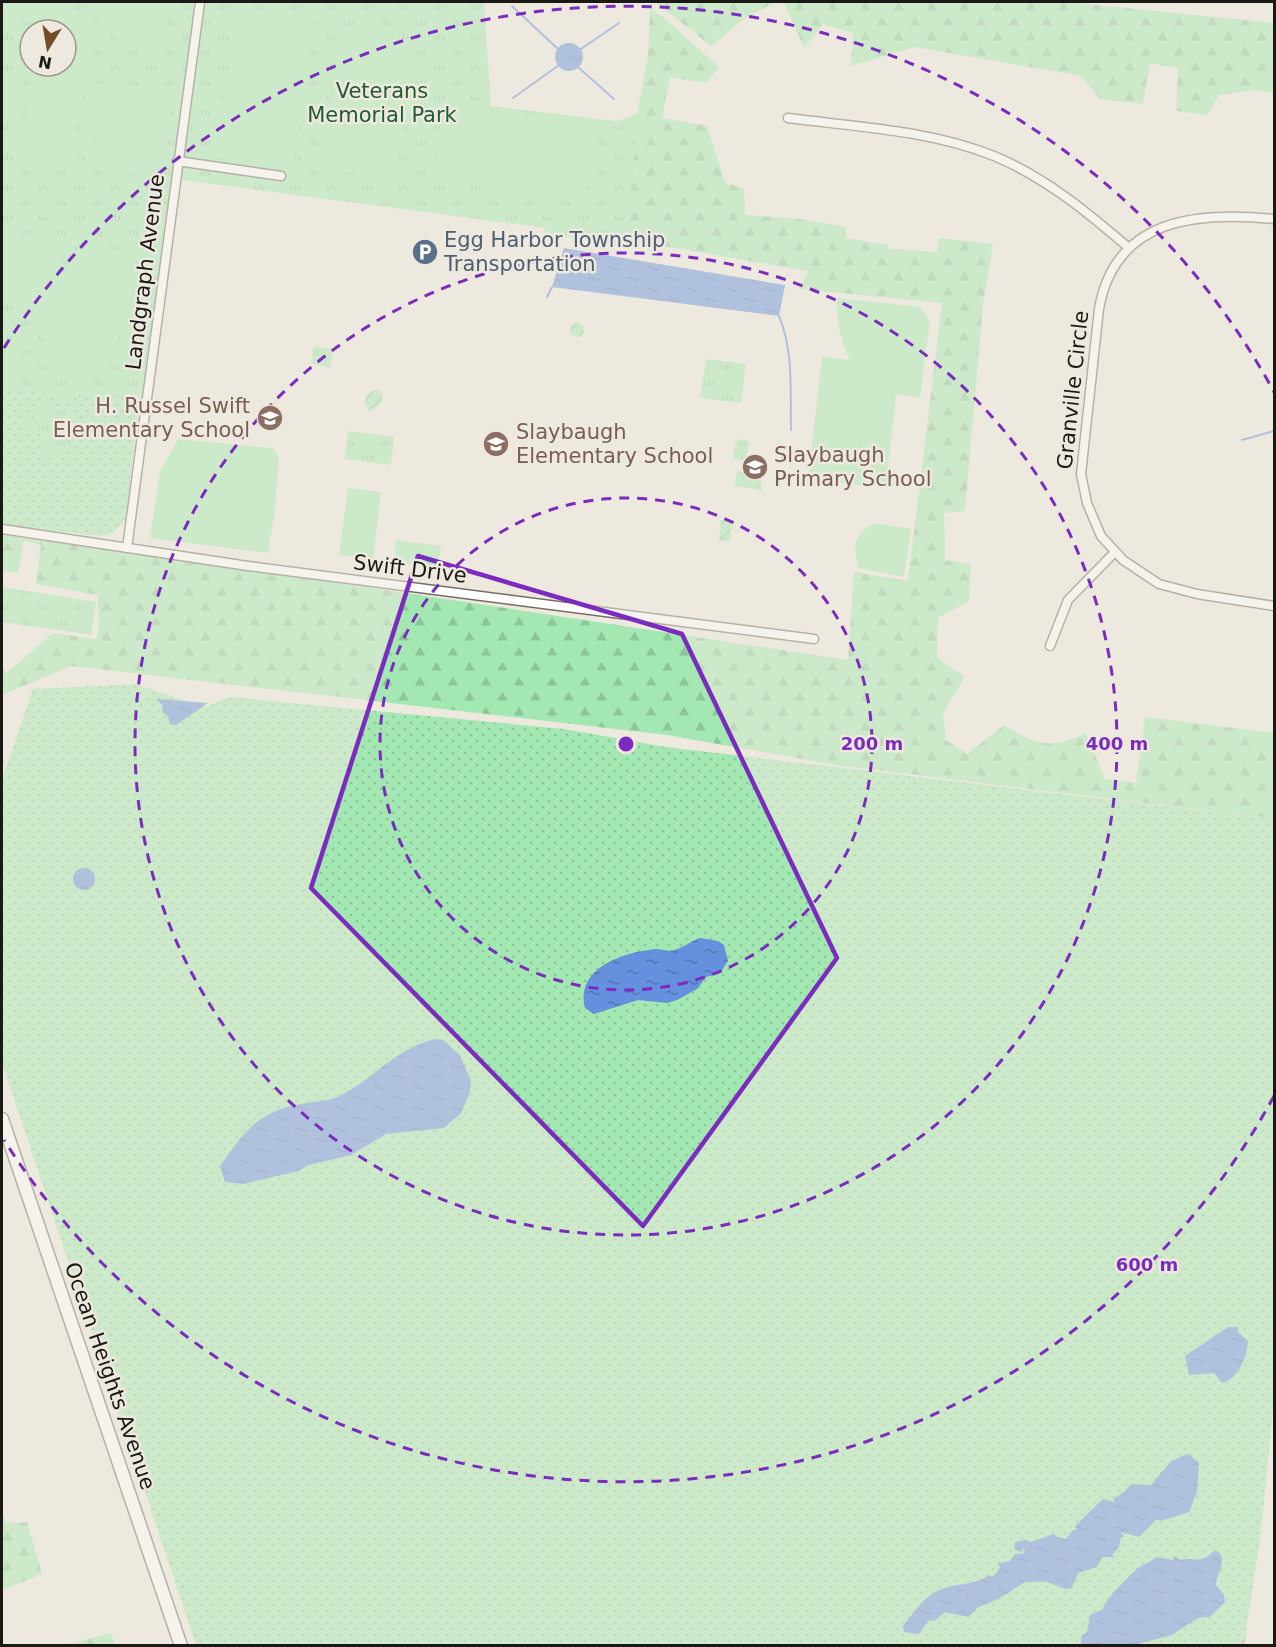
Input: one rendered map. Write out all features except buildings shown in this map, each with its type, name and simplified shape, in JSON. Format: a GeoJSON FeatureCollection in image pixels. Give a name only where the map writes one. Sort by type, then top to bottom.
{"type":"FeatureCollection","features":[{"type":"Feature","properties":{"kind":"main road","name":"Ocean Heights Avenue"},"geometry":{"type":"LineString","coordinates":[[2,1121],[181,1646]]}},
{"type":"Feature","properties":{"kind":"street","name":"Landgraph Avenue"},"geometry":{"type":"LineString","coordinates":[[127,548],[200,2]]}},
{"type":"Feature","properties":{"kind":"street"},"geometry":{"type":"LineString","coordinates":[[788,118],[916,134],[986,153],[1050,186],[1090,215],[1129,248]]}},
{"type":"Feature","properties":{"kind":"street"},"geometry":{"type":"LineString","coordinates":[[177,161],[281,176]]}},
{"type":"Feature","properties":{"kind":"street","name":"Granville Circle"},"geometry":{"type":"LineString","coordinates":[[1275,219],[1251,217],[1183,220],[1156,229],[1129,248],[1114,266],[1102,292],[1081,460],[1083,489],[1101,536],[1115,552],[1146,577],[1173,589],[1275,606]]}},
{"type":"Feature","properties":{"kind":"street","name":"Swift Drive"},"geometry":{"type":"LineString","coordinates":[[2,529],[127,548],[814,639]]}},
{"type":"Feature","properties":{"kind":"street"},"geometry":{"type":"LineString","coordinates":[[1050,646],[1068,600],[1115,552]]}},
{"type":"Feature","properties":{"kind":"highlighted area"},"geometry":{"type":"Polygon","coordinates":[[[418,556],[682,634],[837,958],[643,1226],[311,888],[418,556]]]}},
{"type":"Feature","properties":{"kind":"green space","name":"Veterans Memorial Park"},"geometry":{"type":"Polygon","coordinates":[[[2,2],[484,2],[491,106],[639,124],[623,246],[544,233],[545,228],[175,179],[146,399],[79,397],[2,387],[2,2]]]}},
{"type":"Feature","properties":{"kind":"green space"},"geometry":{"type":"Polygon","coordinates":[[[2,2],[71,2],[70,18],[18,18],[18,20],[2,18],[2,2]]]}},
{"type":"Feature","properties":{"kind":"green space"},"geometry":{"type":"Polygon","coordinates":[[[85,2],[169,2],[163,48],[140,51],[117,40],[98,21],[85,2]]]}},
{"type":"Feature","properties":{"kind":"green space"},"geometry":{"type":"Polygon","coordinates":[[[655,2],[777,2],[748,16],[711,46],[655,2]]]}},
{"type":"Feature","properties":{"kind":"green space"},"geometry":{"type":"Polygon","coordinates":[[[784,2],[1067,2],[1274,23],[1274,93],[1254,90],[1219,95],[1207,115],[1176,111],[1178,68],[1150,63],[1143,104],[1100,99],[1081,76],[915,47],[851,66],[853,33],[823,24],[804,48],[784,2]]]}},
{"type":"Feature","properties":{"kind":"green space"},"geometry":{"type":"Polygon","coordinates":[[[237,9],[314,20],[291,169],[215,157],[237,9]]]}},
{"type":"Feature","properties":{"kind":"green space"},"geometry":{"type":"Polygon","coordinates":[[[650,9],[663,17],[719,67],[706,83],[670,77],[662,118],[707,126],[725,182],[744,189],[745,215],[801,219],[846,227],[845,238],[888,245],[888,249],[937,252],[939,238],[993,244],[983,304],[965,511],[944,513],[945,560],[971,564],[969,601],[938,618],[937,657],[965,677],[943,713],[946,740],[967,754],[1004,725],[1026,737],[1044,743],[1063,741],[1086,733],[1105,779],[1136,783],[1145,717],[1274,733],[1274,819],[836,765],[667,735],[71,666],[2,695],[2,668],[7,673],[53,633],[96,639],[99,623],[98,595],[36,584],[41,545],[24,541],[18,573],[2,571],[2,532],[848,660],[854,572],[908,581],[942,303],[800,289],[808,271],[570,230],[608,124],[637,114],[648,57],[650,9]]]}},
{"type":"Feature","properties":{"kind":"green space"},"geometry":{"type":"Polygon","coordinates":[[[341,29],[416,40],[396,179],[321,169],[341,29]]]}},
{"type":"Feature","properties":{"kind":"green space"},"geometry":{"type":"Polygon","coordinates":[[[78,33],[91,35],[77,127],[75,127],[81,143],[79,159],[74,170],[24,169],[20,164],[25,114],[28,113],[33,78],[78,78],[78,33]]]}},
{"type":"Feature","properties":{"kind":"green space"},"geometry":{"type":"Polygon","coordinates":[[[2,69],[18,74],[18,78],[25,78],[16,112],[2,123],[2,69]]]}},
{"type":"Feature","properties":{"kind":"green space"},"geometry":{"type":"Polygon","coordinates":[[[88,82],[165,95],[171,106],[163,177],[144,177],[127,172],[113,163],[102,150],[93,135],[88,118],[86,100],[88,82]]]}},
{"type":"Feature","properties":{"kind":"green space"},"geometry":{"type":"Polygon","coordinates":[[[443,105],[594,125],[584,199],[433,179],[443,105]]]}},
{"type":"Feature","properties":{"kind":"green space"},"geometry":{"type":"Polygon","coordinates":[[[2,225],[17,227],[13,246],[2,263],[2,225]]]}},
{"type":"Feature","properties":{"kind":"green space"},"geometry":{"type":"Polygon","coordinates":[[[45,242],[71,276],[77,246],[132,255],[137,263],[131,316],[101,315],[126,349],[79,385],[2,283],[2,274],[45,242]]]}},
{"type":"Feature","properties":{"kind":"green space"},"geometry":{"type":"Polygon","coordinates":[[[837,298],[920,307],[930,321],[920,398],[896,394],[886,488],[808,479],[822,357],[850,360],[839,330],[837,298]]]}},
{"type":"Feature","properties":{"kind":"green space"},"geometry":{"type":"Polygon","coordinates":[[[577,323],[582,325],[584,330],[582,335],[577,337],[572,335],[570,330],[572,325],[577,323]]]}},
{"type":"Feature","properties":{"kind":"green space"},"geometry":{"type":"Polygon","coordinates":[[[2,331],[13,352],[14,379],[2,378],[2,331]]]}},
{"type":"Feature","properties":{"kind":"green space"},"geometry":{"type":"Polygon","coordinates":[[[314,346],[333,349],[330,367],[311,364],[314,346]]]}},
{"type":"Feature","properties":{"kind":"green space"},"geometry":{"type":"Polygon","coordinates":[[[706,359],[746,364],[741,403],[700,398],[706,359]]]}},
{"type":"Feature","properties":{"kind":"green space"},"geometry":{"type":"Polygon","coordinates":[[[122,366],[127,367],[123,396],[117,396],[122,366]]]}},
{"type":"Feature","properties":{"kind":"green space"},"geometry":{"type":"Polygon","coordinates":[[[2,385],[140,400],[125,521],[112,533],[101,536],[2,525],[2,385]]]}},
{"type":"Feature","properties":{"kind":"green space"},"geometry":{"type":"Polygon","coordinates":[[[374,390],[380,391],[383,397],[379,405],[369,411],[364,402],[368,394],[374,390]]]}},
{"type":"Feature","properties":{"kind":"green space"},"geometry":{"type":"Polygon","coordinates":[[[53,397],[64,398],[63,408],[72,414],[60,458],[44,457],[41,451],[42,429],[28,431],[24,425],[25,421],[34,418],[35,410],[39,410],[41,402],[47,406],[61,406],[61,400],[53,399],[53,397]]]}},
{"type":"Feature","properties":{"kind":"green space"},"geometry":{"type":"Polygon","coordinates":[[[348,431],[394,437],[391,465],[345,459],[348,431]]]}},
{"type":"Feature","properties":{"kind":"green space"},"geometry":{"type":"Polygon","coordinates":[[[178,439],[272,448],[279,457],[274,519],[268,553],[150,538],[160,472],[178,439]]]}},
{"type":"Feature","properties":{"kind":"green space"},"geometry":{"type":"Polygon","coordinates":[[[736,439],[749,441],[746,461],[733,459],[736,439]]]}},
{"type":"Feature","properties":{"kind":"green space"},"geometry":{"type":"Polygon","coordinates":[[[737,471],[762,474],[761,490],[734,486],[737,471]]]}},
{"type":"Feature","properties":{"kind":"green space"},"geometry":{"type":"Polygon","coordinates":[[[348,488],[381,492],[373,559],[339,555],[348,488]]]}},
{"type":"Feature","properties":{"kind":"green space"},"geometry":{"type":"Polygon","coordinates":[[[721,520],[732,522],[730,542],[719,540],[721,520]]]}},
{"type":"Feature","properties":{"kind":"green space"},"geometry":{"type":"Polygon","coordinates":[[[874,523],[911,529],[904,577],[858,568],[856,542],[862,532],[874,523]]]}},
{"type":"Feature","properties":{"kind":"green space"},"geometry":{"type":"Polygon","coordinates":[[[396,540],[441,546],[438,568],[394,562],[396,540]]]}},
{"type":"Feature","properties":{"kind":"green space"},"geometry":{"type":"Polygon","coordinates":[[[2,587],[96,602],[91,635],[2,622],[2,587]]]}},
{"type":"Feature","properties":{"kind":"green space"},"geometry":{"type":"Polygon","coordinates":[[[135,684],[205,707],[229,697],[564,729],[666,747],[1274,819],[1274,1399],[1261,1532],[1244,1645],[196,1645],[2,1063],[2,780],[33,689],[135,684]]]}},
{"type":"Feature","properties":{"kind":"green space"},"geometry":{"type":"Polygon","coordinates":[[[2,1513],[6,1523],[27,1522],[42,1574],[2,1590],[2,1513]]]}},
{"type":"Feature","properties":{"kind":"green space"},"geometry":{"type":"Polygon","coordinates":[[[1247,1632],[1244,1645],[1224,1645],[1247,1632]]]}},
{"type":"Feature","properties":{"kind":"green space"},"geometry":{"type":"Polygon","coordinates":[[[111,1633],[115,1645],[64,1645],[111,1633]]]}},
{"type":"Feature","properties":{"kind":"water"},"geometry":{"type":"Polygon","coordinates":[[[569,43],[579,47],[583,57],[579,67],[569,71],[559,67],[555,57],[559,47],[569,43]]]}},
{"type":"Feature","properties":{"kind":"water"},"geometry":{"type":"Polygon","coordinates":[[[564,248],[785,285],[779,316],[552,287],[564,248]]]}},
{"type":"Feature","properties":{"kind":"water"},"geometry":{"type":"Polygon","coordinates":[[[156,699],[208,703],[176,725],[170,724],[168,716],[163,713],[162,705],[156,699]]]}},
{"type":"Feature","properties":{"kind":"water"},"geometry":{"type":"Polygon","coordinates":[[[84,868],[94,875],[95,879],[88,889],[84,890],[74,883],[73,879],[80,869],[84,868]]]}},
{"type":"Feature","properties":{"kind":"water"},"geometry":{"type":"Polygon","coordinates":[[[700,938],[718,941],[724,945],[728,961],[720,973],[706,977],[697,989],[667,1003],[638,1000],[594,1014],[585,1008],[584,994],[588,982],[605,964],[617,958],[644,951],[674,950],[700,938]]]}},
{"type":"Feature","properties":{"kind":"water"},"geometry":{"type":"Polygon","coordinates":[[[435,1039],[443,1040],[460,1055],[471,1081],[470,1092],[461,1113],[444,1128],[386,1134],[351,1155],[309,1165],[298,1171],[243,1184],[225,1182],[220,1166],[245,1133],[263,1118],[286,1107],[340,1096],[409,1049],[435,1039]]]}},
{"type":"Feature","properties":{"kind":"water"},"geometry":{"type":"Polygon","coordinates":[[[1228,1327],[1238,1327],[1238,1332],[1248,1341],[1244,1360],[1237,1373],[1222,1383],[1214,1373],[1189,1375],[1185,1356],[1228,1327]]]}},
{"type":"Feature","properties":{"kind":"water"},"geometry":{"type":"Polygon","coordinates":[[[1188,1454],[1199,1463],[1197,1492],[1189,1512],[1161,1521],[1157,1519],[1139,1537],[1121,1532],[1124,1537],[1121,1537],[1119,1547],[1112,1555],[1115,1557],[1102,1557],[1097,1567],[1078,1573],[1072,1588],[1066,1589],[1047,1582],[1025,1582],[998,1599],[977,1608],[968,1617],[945,1612],[936,1620],[928,1621],[919,1634],[904,1632],[903,1626],[929,1596],[946,1588],[978,1581],[989,1575],[993,1577],[1000,1568],[998,1563],[1010,1561],[1015,1554],[1025,1553],[1024,1548],[1020,1552],[1014,1549],[1015,1542],[1026,1540],[1031,1542],[1054,1534],[1066,1539],[1073,1530],[1077,1530],[1075,1526],[1103,1499],[1114,1502],[1114,1498],[1131,1484],[1151,1485],[1171,1461],[1188,1454]]]}},
{"type":"Feature","properties":{"kind":"water"},"geometry":{"type":"Polygon","coordinates":[[[1218,1551],[1222,1560],[1216,1585],[1224,1595],[1225,1602],[1210,1617],[1198,1618],[1172,1635],[1134,1645],[1081,1645],[1081,1636],[1087,1632],[1090,1615],[1103,1609],[1112,1594],[1138,1568],[1156,1557],[1174,1560],[1174,1556],[1180,1560],[1200,1559],[1218,1551]]]}},
{"type":"Feature","properties":{"kind":"waterway"},"geometry":{"type":"LineString","coordinates":[[512,6],[558,49]]}},
{"type":"Feature","properties":{"kind":"waterway"},"geometry":{"type":"LineString","coordinates":[[578,51],[619,23]]}},
{"type":"Feature","properties":{"kind":"waterway"},"geometry":{"type":"LineString","coordinates":[[513,98],[559,65]]}},
{"type":"Feature","properties":{"kind":"waterway"},"geometry":{"type":"LineString","coordinates":[[578,67],[614,99]]}},
{"type":"Feature","properties":{"kind":"waterway"},"geometry":{"type":"LineString","coordinates":[[547,297],[552,287]]}},
{"type":"Feature","properties":{"kind":"waterway"},"geometry":{"type":"LineString","coordinates":[[779,316],[789,358],[791,430]]}},
{"type":"Feature","properties":{"kind":"waterway"},"geometry":{"type":"LineString","coordinates":[[1242,440],[1274,431]]}},
{"type":"Feature","properties":{"kind":"place","name":"Egg Harbor Township Transportation"},"geometry":{"type":"Point","coordinates":[425,252]}},
{"type":"Feature","properties":{"kind":"place","name":"H. Russel Swift Elementary School"},"geometry":{"type":"Point","coordinates":[270,418]}},
{"type":"Feature","properties":{"kind":"place","name":"Slaybaugh Elementary School"},"geometry":{"type":"Point","coordinates":[496,444]}},
{"type":"Feature","properties":{"kind":"place","name":"Slaybaugh Primary School"},"geometry":{"type":"Point","coordinates":[755,467]}}]}
